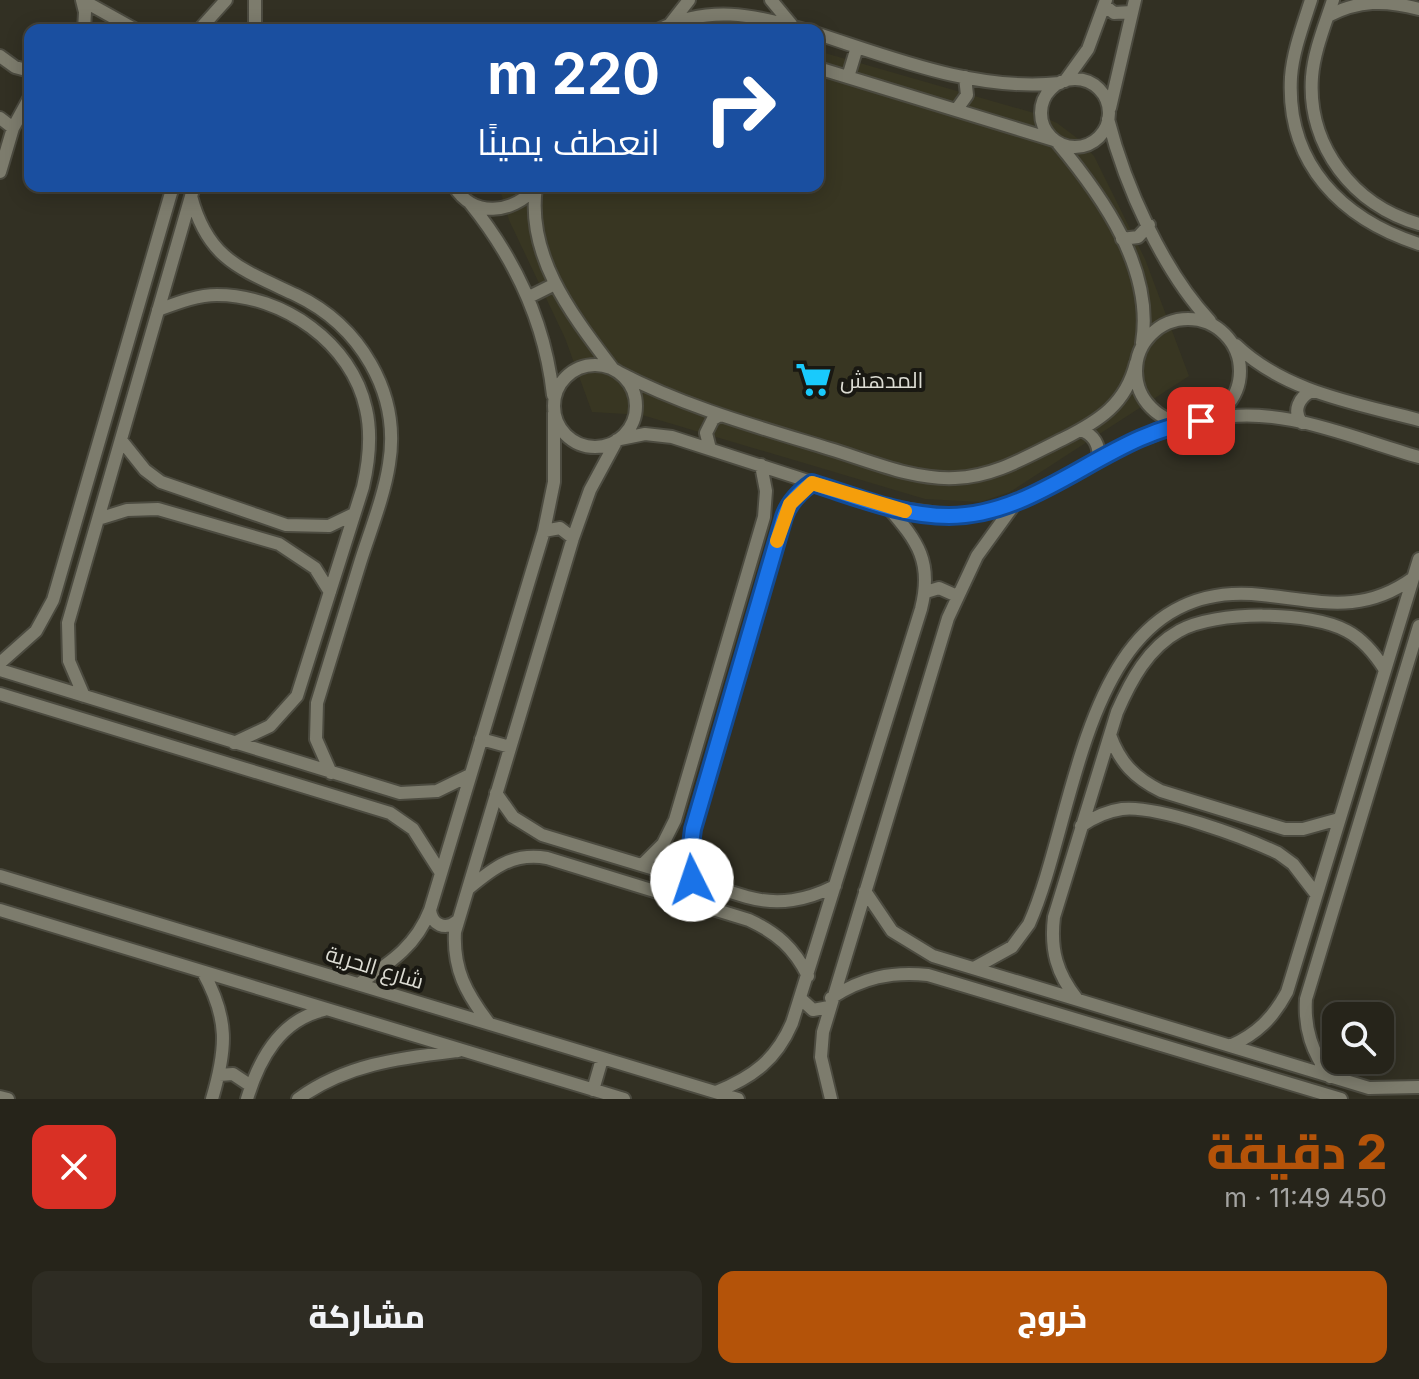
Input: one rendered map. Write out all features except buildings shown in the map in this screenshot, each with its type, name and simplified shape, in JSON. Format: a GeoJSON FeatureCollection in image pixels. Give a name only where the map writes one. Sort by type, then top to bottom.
{"type":"FeatureCollection","features":[{"type":"Feature","properties":{"kind":"street"},"geometry":{"type":"LineString","coordinates":[[82,0],[84,24]]}},
{"type":"Feature","properties":{"kind":"street"},"geometry":{"type":"LineString","coordinates":[[82,0],[125,24]]}},
{"type":"Feature","properties":{"kind":"street"},"geometry":{"type":"LineString","coordinates":[[204,24],[226,0]]}},
{"type":"Feature","properties":{"kind":"street"},"geometry":{"type":"LineString","coordinates":[[255,0],[255,24]]}},
{"type":"Feature","properties":{"kind":"street"},"geometry":{"type":"LineString","coordinates":[[670,24],[689,0]]}},
{"type":"Feature","properties":{"kind":"street"},"geometry":{"type":"LineString","coordinates":[[771,0],[794,24]]}},
{"type":"Feature","properties":{"kind":"street"},"geometry":{"type":"LineString","coordinates":[[1311,0],[1294,55],[1291,78],[1295,124],[1302,145],[1319,177],[1342,203],[1381,230],[1419,244]]}},
{"type":"Feature","properties":{"kind":"street"},"geometry":{"type":"LineString","coordinates":[[1333,0],[1312,78],[1312,98],[1321,137],[1342,174],[1356,189],[1390,214],[1419,224]]}},
{"type":"Feature","properties":{"kind":"street"},"geometry":{"type":"LineString","coordinates":[[1328,16],[1356,3],[1372,1],[1413,6]]}},
{"type":"Feature","properties":{"kind":"street"},"geometry":{"type":"LineString","coordinates":[[1134,6],[1114,13],[1106,3],[1088,49],[1062,82],[1046,96],[1041,115],[1043,124],[1092,188],[1122,239],[1142,288],[1145,325],[1141,347],[1125,394],[1114,407],[1081,430],[989,473],[942,478],[895,469],[720,415],[664,394],[615,370],[588,366],[566,377],[554,406],[567,436],[578,444],[591,447],[659,435],[888,507],[953,516],[974,514],[1016,502],[1134,442],[1184,423],[1252,415],[1302,423],[1417,460]]}},
{"type":"Feature","properties":{"kind":"street"},"geometry":{"type":"LineString","coordinates":[[824,70],[1078,147],[1098,138],[1108,117],[1134,6]]}},
{"type":"Feature","properties":{"kind":"street"},"geometry":{"type":"LineString","coordinates":[[670,24],[709,13],[729,12],[784,24]]}},
{"type":"Feature","properties":{"kind":"street"},"geometry":{"type":"LineString","coordinates":[[824,36],[965,77],[1012,85],[1075,79],[1096,87],[1107,104],[1123,168],[1149,225],[1189,295],[1215,326],[1268,370],[1312,391],[1419,420]]}},
{"type":"Feature","properties":{"kind":"street"},"geometry":{"type":"LineString","coordinates":[[848,77],[857,47]]}},
{"type":"Feature","properties":{"kind":"street"},"geometry":{"type":"LineString","coordinates":[[0,56],[24,69]]}},
{"type":"Feature","properties":{"kind":"street"},"geometry":{"type":"LineString","coordinates":[[957,109],[967,95],[965,77]]}},
{"type":"Feature","properties":{"kind":"street"},"geometry":{"type":"LineString","coordinates":[[0,172],[13,128],[24,108]]}},
{"type":"Feature","properties":{"kind":"street"},"geometry":{"type":"LineString","coordinates":[[0,118],[13,128]]}},
{"type":"Feature","properties":{"kind":"street"},"geometry":{"type":"LineString","coordinates":[[1302,145],[1321,137]]}},
{"type":"Feature","properties":{"kind":"street"},"geometry":{"type":"LineString","coordinates":[[0,663],[36,631],[53,600],[171,192]]}},
{"type":"Feature","properties":{"kind":"street"},"geometry":{"type":"LineString","coordinates":[[192,192],[196,215],[210,241],[229,262],[245,273],[298,296],[338,323],[370,360],[388,410],[390,463],[317,703],[316,739],[331,773]]}},
{"type":"Feature","properties":{"kind":"street"},"geometry":{"type":"LineString","coordinates":[[84,696],[69,661],[67,642],[72,607],[192,192]]}},
{"type":"Feature","properties":{"kind":"street"},"geometry":{"type":"LineString","coordinates":[[360,983],[406,950],[430,910],[544,531],[554,482],[554,406],[545,345],[529,297],[502,246],[458,192]]}},
{"type":"Feature","properties":{"kind":"street"},"geometry":{"type":"LineString","coordinates":[[470,203],[484,208],[513,206],[530,192]]}},
{"type":"Feature","properties":{"kind":"street"},"geometry":{"type":"LineString","coordinates":[[488,1022],[463,986],[457,969],[454,950],[457,921],[573,538],[594,482],[634,417],[636,405],[627,381],[615,370],[555,284],[537,241],[534,224],[536,192]]}},
{"type":"Feature","properties":{"kind":"street"},"geometry":{"type":"LineString","coordinates":[[1122,239],[1138,237],[1149,225]]}},
{"type":"Feature","properties":{"kind":"street"},"geometry":{"type":"LineString","coordinates":[[238,296],[238,284],[245,273]]}},
{"type":"Feature","properties":{"kind":"street"},"geometry":{"type":"LineString","coordinates":[[529,297],[555,284]]}},
{"type":"Feature","properties":{"kind":"street"},"geometry":{"type":"LineString","coordinates":[[158,310],[196,298],[238,296],[273,307],[310,326],[344,360],[358,383],[366,408],[370,434],[369,461],[297,696],[270,726],[234,743]]}},
{"type":"Feature","properties":{"kind":"street"},"geometry":{"type":"LineString","coordinates":[[1141,347],[1151,333],[1174,321],[1199,320],[1215,326]]}},
{"type":"Feature","properties":{"kind":"street"},"geometry":{"type":"LineString","coordinates":[[1201,421],[1217,414],[1229,402],[1237,387],[1238,361],[1228,338]]}},
{"type":"Feature","properties":{"kind":"street"},"geometry":{"type":"LineString","coordinates":[[1136,363],[1136,380],[1142,397],[1153,410],[1167,419],[1184,423]]}},
{"type":"Feature","properties":{"kind":"street"},"geometry":{"type":"LineString","coordinates":[[1302,423],[1298,405],[1312,391]]}},
{"type":"Feature","properties":{"kind":"street"},"geometry":{"type":"LineString","coordinates":[[112,396],[132,401]]}},
{"type":"Feature","properties":{"kind":"street"},"geometry":{"type":"LineString","coordinates":[[710,449],[706,433],[708,425],[720,415]]}},
{"type":"Feature","properties":{"kind":"street"},"geometry":{"type":"LineString","coordinates":[[1081,430],[1097,444],[1098,459]]}},
{"type":"Feature","properties":{"kind":"street"},"geometry":{"type":"LineString","coordinates":[[121,440],[145,470],[178,490],[286,525],[329,526],[354,514]]}},
{"type":"Feature","properties":{"kind":"street"},"geometry":{"type":"LineString","coordinates":[[642,865],[663,844],[680,805],[764,517],[766,491],[761,465]]}},
{"type":"Feature","properties":{"kind":"street"},"geometry":{"type":"LineString","coordinates":[[692,880],[689,860],[693,829],[784,517],[796,496],[812,483]]}},
{"type":"Feature","properties":{"kind":"street"},"geometry":{"type":"LineString","coordinates":[[173,511],[172,502],[178,490]]}},
{"type":"Feature","properties":{"kind":"street"},"geometry":{"type":"LineString","coordinates":[[831,1099],[821,1057],[830,1003],[957,596],[977,556],[1016,502]]}},
{"type":"Feature","properties":{"kind":"street"},"geometry":{"type":"LineString","coordinates":[[716,1092],[758,1072],[784,1041],[801,999],[926,592],[924,561],[919,546],[888,507]]}},
{"type":"Feature","properties":{"kind":"street"},"geometry":{"type":"LineString","coordinates":[[98,519],[143,508],[173,511],[279,544],[315,568],[330,592]]}},
{"type":"Feature","properties":{"kind":"street"},"geometry":{"type":"LineString","coordinates":[[279,544],[287,536],[286,525]]}},
{"type":"Feature","properties":{"kind":"street"},"geometry":{"type":"LineString","coordinates":[[544,531],[560,528],[573,538]]}},
{"type":"Feature","properties":{"kind":"street"},"geometry":{"type":"LineString","coordinates":[[1230,1046],[1264,1025],[1287,992],[1419,559]]}},
{"type":"Feature","properties":{"kind":"street"},"geometry":{"type":"LineString","coordinates":[[974,968],[1012,947],[1035,911],[1099,704],[1121,662],[1136,643],[1168,614],[1208,598],[1257,594],[1354,604],[1385,595],[1413,578]]}},
{"type":"Feature","properties":{"kind":"street"},"geometry":{"type":"LineString","coordinates":[[926,592],[939,588],[957,596]]}},
{"type":"Feature","properties":{"kind":"street"},"geometry":{"type":"LineString","coordinates":[[53,600],[61,609],[72,607]]}},
{"type":"Feature","properties":{"kind":"street"},"geometry":{"type":"LineString","coordinates":[[1331,624],[1337,604]]}},
{"type":"Feature","properties":{"kind":"street"},"geometry":{"type":"LineString","coordinates":[[1077,999],[1066,985],[1055,961],[1052,935],[1054,917],[1110,733],[1126,692],[1150,655],[1179,631],[1214,618],[1260,616],[1331,624],[1363,642],[1385,670]]}},
{"type":"Feature","properties":{"kind":"street"},"geometry":{"type":"LineString","coordinates":[[1330,1077],[1312,1048],[1307,1032],[1306,999],[1419,626]]}},
{"type":"Feature","properties":{"kind":"street"},"geometry":{"type":"LineString","coordinates":[[1136,643],[1150,655]]}},
{"type":"Feature","properties":{"kind":"street"},"geometry":{"type":"LineString","coordinates":[[0,670],[380,788],[419,794],[454,785],[470,775]]}},
{"type":"Feature","properties":{"kind":"street"},"geometry":{"type":"LineString","coordinates":[[0,694],[374,807],[402,820],[413,829],[441,873]]}},
{"type":"Feature","properties":{"kind":"street"},"geometry":{"type":"LineString","coordinates":[[297,696],[306,703],[317,703]]}},
{"type":"Feature","properties":{"kind":"street"},"geometry":{"type":"LineString","coordinates":[[1110,733],[1116,752],[1128,769],[1143,782],[1161,791],[1266,825],[1303,829],[1339,819]]}},
{"type":"Feature","properties":{"kind":"street"},"geometry":{"type":"LineString","coordinates":[[481,739],[510,747]]}},
{"type":"Feature","properties":{"kind":"street"},"geometry":{"type":"LineString","coordinates":[[374,807],[380,799],[380,788]]}},
{"type":"Feature","properties":{"kind":"street"},"geometry":{"type":"LineString","coordinates":[[1349,788],[1368,794]]}},
{"type":"Feature","properties":{"kind":"street"},"geometry":{"type":"LineString","coordinates":[[1154,811],[1153,802],[1161,791]]}},
{"type":"Feature","properties":{"kind":"street"},"geometry":{"type":"LineString","coordinates":[[496,793],[513,817],[542,835],[755,899],[797,900],[835,886]]}},
{"type":"Feature","properties":{"kind":"street"},"geometry":{"type":"LineString","coordinates":[[1081,826],[1109,812],[1124,809],[1154,811],[1261,845],[1293,864],[1316,894]]}},
{"type":"Feature","properties":{"kind":"street"},"geometry":{"type":"LineString","coordinates":[[1261,845],[1268,833],[1266,825]]}},
{"type":"Feature","properties":{"kind":"street"},"geometry":{"type":"LineString","coordinates":[[535,856],[535,842],[542,835]]}},
{"type":"Feature","properties":{"kind":"street"},"geometry":{"type":"LineString","coordinates":[[468,889],[509,860],[535,856],[749,920],[791,947],[808,976]]}},
{"type":"Feature","properties":{"kind":"street","name":"شارع الحرية"},"geometry":{"type":"LineString","coordinates":[[0,876],[738,1099]]}},
{"type":"Feature","properties":{"kind":"street"},"geometry":{"type":"LineString","coordinates":[[865,891],[892,931],[918,950],[933,956],[1330,1077],[1371,1094],[1419,1087]]}},
{"type":"Feature","properties":{"kind":"street"},"geometry":{"type":"LineString","coordinates":[[749,920],[756,911],[755,899]]}},
{"type":"Feature","properties":{"kind":"street"},"geometry":{"type":"LineString","coordinates":[[0,910],[624,1099]]}},
{"type":"Feature","properties":{"kind":"street"},"geometry":{"type":"LineString","coordinates":[[430,910],[439,926],[452,925],[457,921]]}},
{"type":"Feature","properties":{"kind":"street"},"geometry":{"type":"LineString","coordinates":[[1035,911],[1041,917],[1054,917]]}},
{"type":"Feature","properties":{"kind":"street"},"geometry":{"type":"LineString","coordinates":[[928,975],[925,964],[933,956]]}},
{"type":"Feature","properties":{"kind":"street"},"geometry":{"type":"LineString","coordinates":[[203,972],[220,1009],[225,1030],[219,1075],[212,1099]]}},
{"type":"Feature","properties":{"kind":"street"},"geometry":{"type":"LineString","coordinates":[[801,999],[813,1010],[830,1003],[853,985],[877,977],[928,975],[1341,1099]]}},
{"type":"Feature","properties":{"kind":"street"},"geometry":{"type":"LineString","coordinates":[[1287,992],[1295,1000],[1306,999]]}},
{"type":"Feature","properties":{"kind":"street"},"geometry":{"type":"LineString","coordinates":[[249,1092],[267,1050],[280,1035],[311,1013],[328,1009]]}},
{"type":"Feature","properties":{"kind":"street"},"geometry":{"type":"LineString","coordinates":[[1145,1040],[1150,1021]]}},
{"type":"Feature","properties":{"kind":"street"},"geometry":{"type":"LineString","coordinates":[[298,1099],[326,1081],[363,1066],[463,1050]]}},
{"type":"Feature","properties":{"kind":"street"},"geometry":{"type":"LineString","coordinates":[[593,1090],[602,1059]]}},
{"type":"Feature","properties":{"kind":"street"},"geometry":{"type":"LineString","coordinates":[[219,1075],[240,1076],[249,1092]]}},
{"type":"Feature","properties":{"kind":"street"},"geometry":{"type":"LineString","coordinates":[[0,1097],[8,1099]]}},
{"type":"Feature","properties":{"kind":"shaded area"},"geometry":{"type":"Polygon","coordinates":[[[824,53],[1034,113],[1057,123],[1077,138],[1094,156],[1145,259],[1189,376],[1010,492],[980,502],[925,499],[642,415],[592,412],[565,338],[509,220],[501,192],[824,192],[824,53]]]}},
{"type":"Feature","properties":{"kind":"slow traffic"},"geometry":{"type":"LineString","coordinates":[[777,541],[790,504],[812,483],[905,511]]}},
{"type":"Feature","properties":{"kind":"place","name":"المدهش"},"geometry":{"type":"Point","coordinates":[814,380]}},
{"type":"Feature","properties":{"kind":"route"},"geometry":{"type":"LineString","coordinates":[[692,880],[690,839],[784,517],[796,496],[812,483],[910,512],[931,516],[974,514],[1016,502],[1144,437],[1184,423],[1201,421]]}}]}
